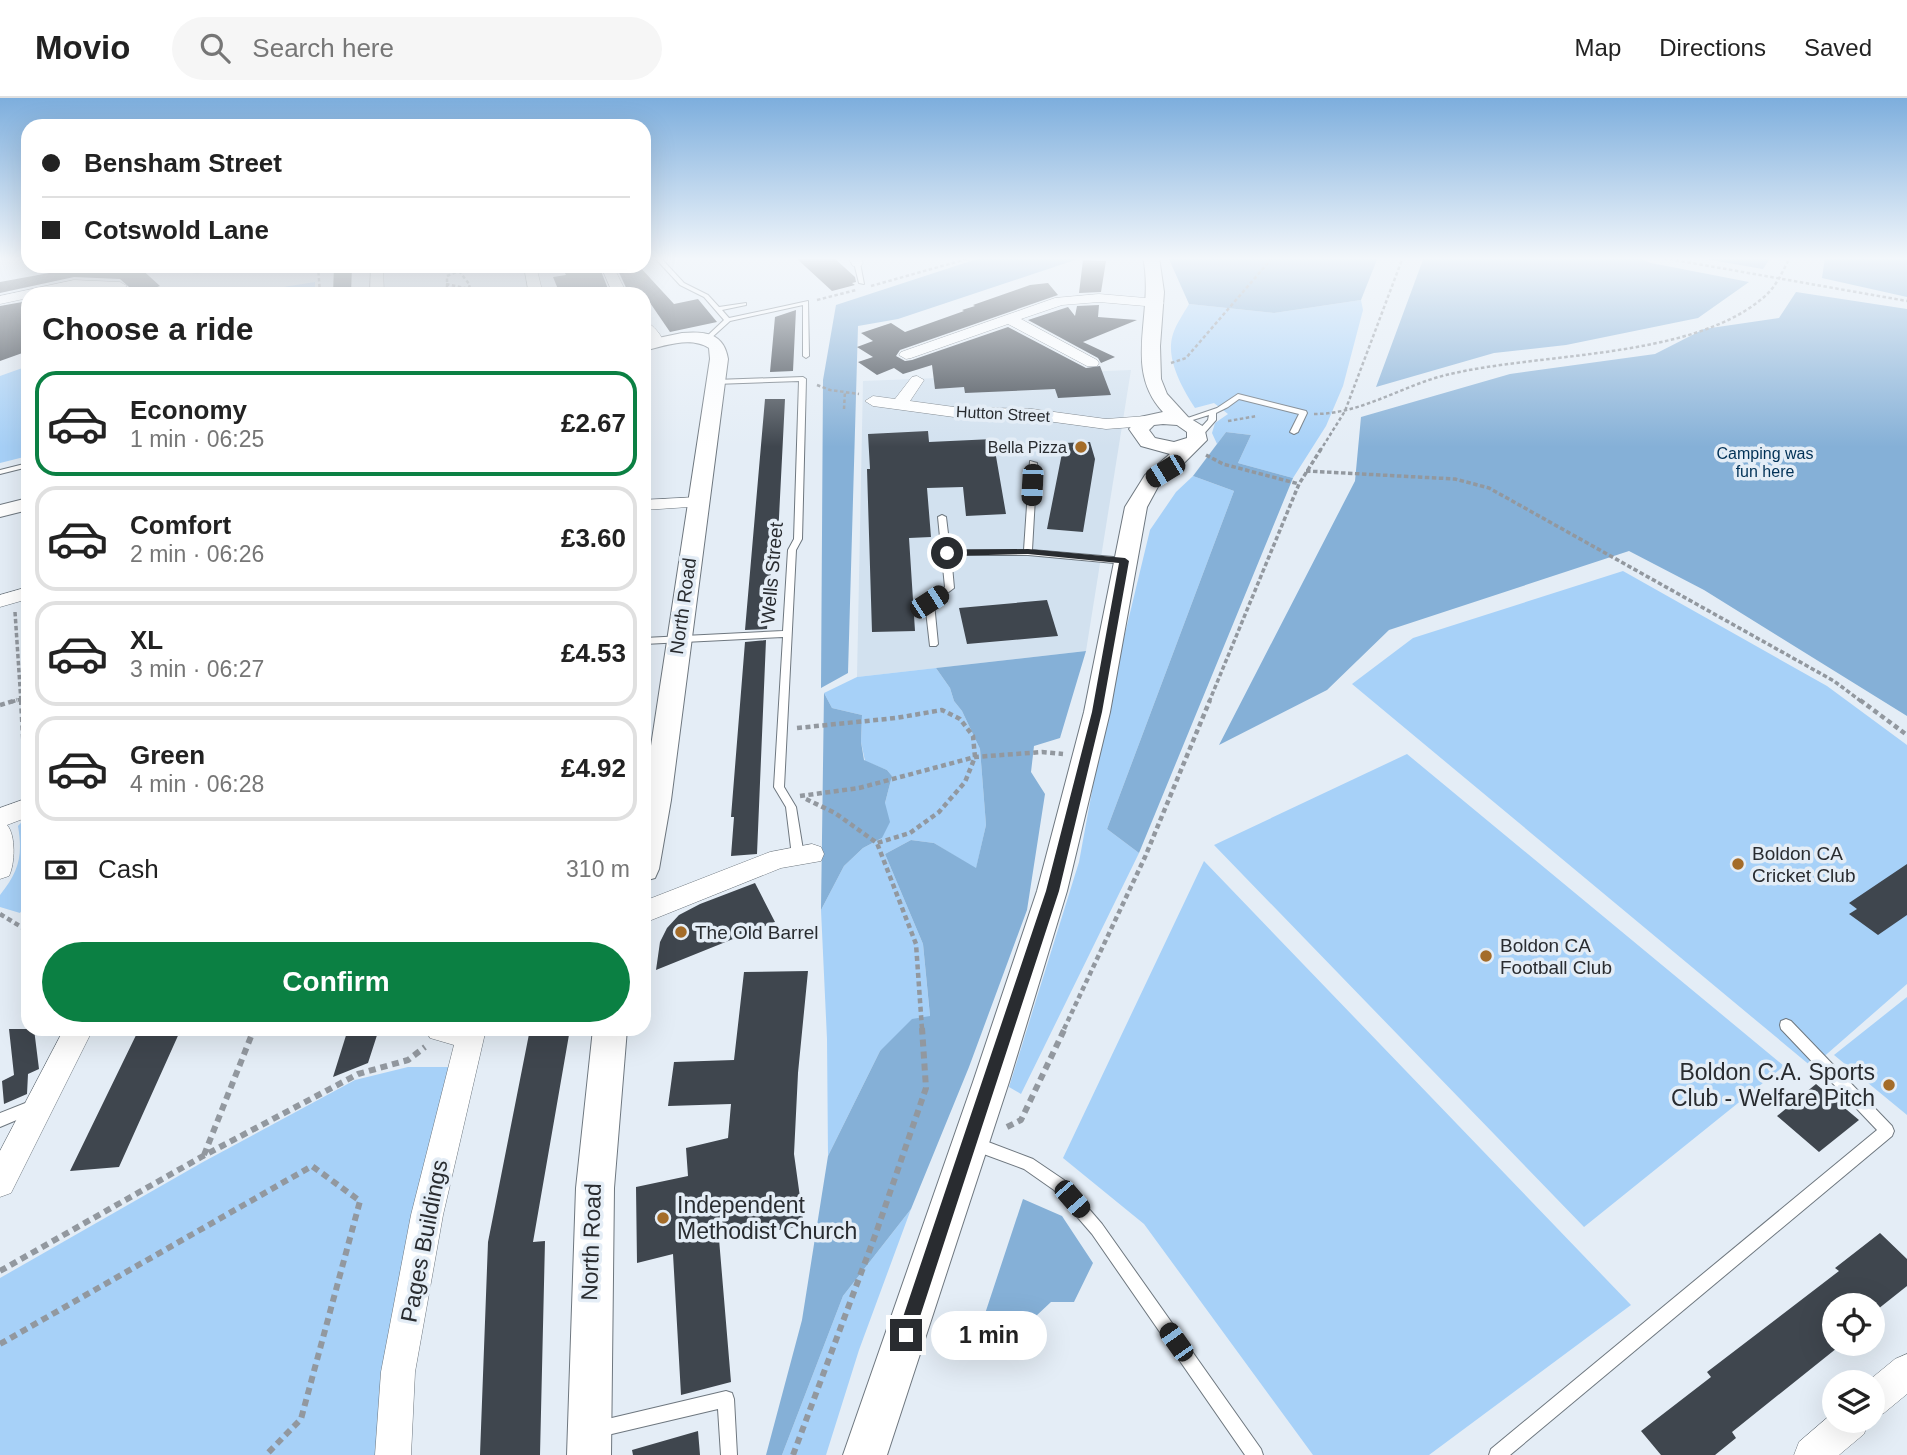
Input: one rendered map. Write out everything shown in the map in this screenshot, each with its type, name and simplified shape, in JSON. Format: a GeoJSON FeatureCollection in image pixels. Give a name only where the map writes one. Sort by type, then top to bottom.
{"type":"FeatureCollection","features":[{"type":"Feature","properties":{"kind":"street"},"geometry":{"type":"LineString","coordinates":[[906,355],[1002,320]]}},
{"type":"Feature","properties":{"kind":"street"},"geometry":{"type":"LineString","coordinates":[[1012,320],[1092,363]]}},
{"type":"Feature","properties":{"kind":"street"},"geometry":{"type":"LineString","coordinates":[[1153,479],[1147,468],[1146,430],[1157,395],[1150,369],[1155,320]]}},
{"type":"Feature","properties":{"kind":"street"},"geometry":{"type":"LineString","coordinates":[[904,335],[926,348]]}},
{"type":"Feature","properties":{"kind":"street"},"geometry":{"type":"LineString","coordinates":[[651,344],[684,337],[710,341]]}},
{"type":"Feature","properties":{"kind":"street","name":"North Road"},"geometry":{"type":"LineString","coordinates":[[651,832],[716,382],[719,350],[710,341]]}},
{"type":"Feature","properties":{"kind":"street"},"geometry":{"type":"LineString","coordinates":[[900,404],[917,380]]}},
{"type":"Feature","properties":{"kind":"street"},"geometry":{"type":"LineString","coordinates":[[1157,395],[1168,403],[1182,421]]}},
{"type":"Feature","properties":{"kind":"street","name":"Hutton Street"},"geometry":{"type":"LineString","coordinates":[[873,401],[954,412],[1032,414],[1146,430]]}},
{"type":"Feature","properties":{"kind":"street"},"geometry":{"type":"LineString","coordinates":[[865,1455],[973,1143],[1052,891],[1105,673],[1136,508],[1153,479],[1165,471],[1195,439],[1194,427],[1182,421],[1165,418],[1146,430]]}},
{"type":"Feature","properties":{"kind":"street"},"geometry":{"type":"LineString","coordinates":[[1146,430],[1169,448],[1195,439]]}},
{"type":"Feature","properties":{"kind":"street"},"geometry":{"type":"LineString","coordinates":[[651,505],[698,502]]}},
{"type":"Feature","properties":{"kind":"street"},"geometry":{"type":"LineString","coordinates":[[0,511],[21,506]]}},
{"type":"Feature","properties":{"kind":"street"},"geometry":{"type":"LineString","coordinates":[[0,818],[21,809]]}},
{"type":"Feature","properties":{"kind":"street"},"geometry":{"type":"LineString","coordinates":[[0,832],[0,869]]}},
{"type":"Feature","properties":{"kind":"street"},"geometry":{"type":"LineString","coordinates":[[651,909],[779,859],[805,855]]}},
{"type":"Feature","properties":{"kind":"street"},"geometry":{"type":"LineString","coordinates":[[0,1182],[75,1036]]}},
{"type":"Feature","properties":{"kind":"street","name":"Pages Buildings"},"geometry":{"type":"LineString","coordinates":[[393,1455],[401,1359],[456,1036]]}},
{"type":"Feature","properties":{"kind":"street","name":"North Road"},"geometry":{"type":"LineString","coordinates":[[589,1443],[588,1303],[593,1177],[609,1036]]}},
{"type":"Feature","properties":{"kind":"street"},"geometry":{"type":"LineString","coordinates":[[1885,1390],[1907,1371]]}},
{"type":"Feature","properties":{"kind":"street"},"geometry":{"type":"LineString","coordinates":[[1812,1455],[1837,1433]]}},
{"type":"Feature","properties":{"kind":"lane"},"geometry":{"type":"LineString","coordinates":[[710,341],[728,320]]}},
{"type":"Feature","properties":{"kind":"lane"},"geometry":{"type":"LineString","coordinates":[[806,320],[806,356]]}},
{"type":"Feature","properties":{"kind":"lane"},"geometry":{"type":"LineString","coordinates":[[716,382],[803,379]]}},
{"type":"Feature","properties":{"kind":"lane","name":"Wells Street"},"geometry":{"type":"LineString","coordinates":[[803,379],[797,538],[792,550],[779,787],[791,807],[805,855]]}},
{"type":"Feature","properties":{"kind":"lane"},"geometry":{"type":"LineString","coordinates":[[1182,421],[1213,414],[1238,396],[1303,413],[1294,432]]}},
{"type":"Feature","properties":{"kind":"lane"},"geometry":{"type":"LineString","coordinates":[[1195,439],[1212,420],[1213,414]]}},
{"type":"Feature","properties":{"kind":"lane"},"geometry":{"type":"LineString","coordinates":[[1028,552],[1033,463]]}},
{"type":"Feature","properties":{"kind":"lane"},"geometry":{"type":"LineString","coordinates":[[0,472],[21,467]]}},
{"type":"Feature","properties":{"kind":"lane"},"geometry":{"type":"LineString","coordinates":[[933,644],[929,602],[950,588],[942,517]]}},
{"type":"Feature","properties":{"kind":"lane"},"geometry":{"type":"LineString","coordinates":[[947,553],[1028,552],[1125,561]]}},
{"type":"Feature","properties":{"kind":"lane"},"geometry":{"type":"LineString","coordinates":[[651,641],[787,634]]}},
{"type":"Feature","properties":{"kind":"lane"},"geometry":{"type":"LineString","coordinates":[[1497,1455],[1888,1131],[1786,1025]]}},
{"type":"Feature","properties":{"kind":"lane"},"geometry":{"type":"LineString","coordinates":[[0,1120],[41,1102]]}},
{"type":"Feature","properties":{"kind":"lane"},"geometry":{"type":"LineString","coordinates":[[973,1143],[1028,1164],[1059,1185],[1097,1229],[1255,1455]]}},
{"type":"Feature","properties":{"kind":"lane"},"geometry":{"type":"LineString","coordinates":[[589,1443],[726,1399],[729,1455]]}},
{"type":"Feature","properties":{"kind":"path"},"geometry":{"type":"LineString","coordinates":[[1150,369],[1186,358],[1218,320]]}},
{"type":"Feature","properties":{"kind":"path"},"geometry":{"type":"LineString","coordinates":[[973,1143],[1021,1120],[1145,857],[1299,484],[1345,411],[1379,320]]}},
{"type":"Feature","properties":{"kind":"path"},"geometry":{"type":"LineString","coordinates":[[1345,411],[1427,380],[1477,368],[1633,346],[1704,329],[1725,320]]}},
{"type":"Feature","properties":{"kind":"path"},"geometry":{"type":"LineString","coordinates":[[803,379],[830,390],[871,397],[873,401]]}},
{"type":"Feature","properties":{"kind":"path"},"geometry":{"type":"LineString","coordinates":[[844,409],[845,391]]}},
{"type":"Feature","properties":{"kind":"path"},"geometry":{"type":"LineString","coordinates":[[1195,439],[1223,464],[1299,484]]}},
{"type":"Feature","properties":{"kind":"path"},"geometry":{"type":"LineString","coordinates":[[1306,471],[1455,480],[1489,488],[1835,681],[1907,734]]}},
{"type":"Feature","properties":{"kind":"path"},"geometry":{"type":"LineString","coordinates":[[0,705],[21,699],[14,597]]}},
{"type":"Feature","properties":{"kind":"path"},"geometry":{"type":"LineString","coordinates":[[782,730],[896,718],[942,710],[960,719],[972,736],[975,757],[965,782],[940,812],[910,833],[877,843]]}},
{"type":"Feature","properties":{"kind":"path"},"geometry":{"type":"LineString","coordinates":[[800,796],[859,788],[975,757],[1041,752],[1086,756]]}},
{"type":"Feature","properties":{"kind":"path"},"geometry":{"type":"LineString","coordinates":[[779,787],[835,813],[877,843],[916,944],[926,1088],[876,1233],[793,1455]]}},
{"type":"Feature","properties":{"kind":"path"},"geometry":{"type":"LineString","coordinates":[[0,915],[21,927]]}},
{"type":"Feature","properties":{"kind":"path"},"geometry":{"type":"LineString","coordinates":[[204,1156],[251,1036]]}},
{"type":"Feature","properties":{"kind":"path"},"geometry":{"type":"LineString","coordinates":[[0,1271],[204,1156],[358,1074],[408,1060],[449,1036]]}},
{"type":"Feature","properties":{"kind":"path"},"geometry":{"type":"LineString","coordinates":[[0,1345],[312,1166],[360,1201],[301,1419],[266,1455]]}},
{"type":"Feature","properties":{"kind":"shaded area"},"geometry":{"type":"Polygon","coordinates":[[[1360,320],[1343,386],[1326,426],[1293,478],[1238,463],[1251,435],[1226,432],[1217,444],[1212,433],[1215,423],[1228,414],[1214,403],[1195,408],[1180,382],[1171,353],[1173,334],[1178,322],[1360,320]]]}},
{"type":"Feature","properties":{"kind":"shaded area"},"geometry":{"type":"Polygon","coordinates":[[[21,368],[21,458],[0,463],[0,376],[21,368]]]}},
{"type":"Feature","properties":{"kind":"shaded area"},"geometry":{"type":"Polygon","coordinates":[[[1131,370],[1086,651],[857,677],[863,381],[1131,370]]]}},
{"type":"Feature","properties":{"kind":"shaded area"},"geometry":{"type":"Polygon","coordinates":[[[1193,476],[1234,491],[1107,829],[1139,853],[1021,1094],[1009,1087],[1079,862],[1108,704],[1150,530],[1176,492],[1193,476]]]}},
{"type":"Feature","properties":{"kind":"shaded area","name":"Boldon CA Cricket Club"},"geometry":{"type":"Polygon","coordinates":[[[1623,571],[1827,686],[1907,745],[1907,984],[1812,1067],[1352,684],[1413,638],[1623,571]]]}},
{"type":"Feature","properties":{"kind":"shaded area"},"geometry":{"type":"Polygon","coordinates":[[[936,668],[950,688],[954,701],[962,711],[980,749],[986,825],[976,869],[934,843],[911,840],[885,854],[923,944],[930,1017],[880,1051],[828,1156],[827,1039],[821,910],[844,866],[863,848],[882,838],[885,803],[892,776],[887,770],[865,761],[861,742],[862,715],[832,708],[824,693],[857,677],[936,668]]]}},
{"type":"Feature","properties":{"kind":"shaded area","name":"Boldon CA Football Club"},"geometry":{"type":"Polygon","coordinates":[[[1407,754],[1784,1066],[1584,1227],[1214,845],[1407,754]]]}},
{"type":"Feature","properties":{"kind":"shaded area"},"geometry":{"type":"Polygon","coordinates":[[[21,823],[20,913],[0,907],[0,895],[12,878],[20,855],[18,826],[21,823]]]}},
{"type":"Feature","properties":{"kind":"shaded area"},"geometry":{"type":"Polygon","coordinates":[[[1204,861],[1631,1305],[1429,1455],[1313,1455],[1144,1224],[1063,1158],[1204,861]]]}},
{"type":"Feature","properties":{"kind":"shaded area","name":"Boldon C.A. Sports Club - Welfare Pitch"},"geometry":{"type":"Polygon","coordinates":[[[1907,997],[1907,1115],[1834,1055],[1907,997]]]}},
{"type":"Feature","properties":{"kind":"shaded area"},"geometry":{"type":"Polygon","coordinates":[[[408,1067],[450,1067],[380,1455],[0,1455],[0,1278],[203,1162],[355,1080],[408,1067]]]}},
{"type":"Feature","properties":{"kind":"shaded area"},"geometry":{"type":"Polygon","coordinates":[[[911,1209],[859,1350],[826,1455],[782,1455],[843,1296],[911,1209]]]}},
{"type":"Feature","properties":{"kind":"green space"},"geometry":{"type":"Polygon","coordinates":[[[833,320],[890,320],[858,326],[848,673],[821,688],[823,380],[833,320]]]}},
{"type":"Feature","properties":{"kind":"green space"},"geometry":{"type":"Polygon","coordinates":[[[1401,320],[1687,320],[1566,345],[1494,353],[1376,387],[1401,320]]]}},
{"type":"Feature","properties":{"kind":"green space","name":"Camping was fun here"},"geometry":{"type":"Polygon","coordinates":[[[1763,320],[1907,320],[1907,716],[1704,590],[1629,551],[1389,630],[1327,690],[1219,745],[1355,481],[1361,417],[1510,374],[1655,354],[1704,329],[1763,320]]]}},
{"type":"Feature","properties":{"kind":"green space"},"geometry":{"type":"Polygon","coordinates":[[[1226,432],[1251,435],[1238,463],[1293,478],[1139,853],[1107,829],[1234,491],[1193,476],[1226,432]]]}},
{"type":"Feature","properties":{"kind":"green space"},"geometry":{"type":"Polygon","coordinates":[[[1086,651],[1060,738],[1034,746],[1031,772],[1045,794],[1027,910],[969,1067],[911,1209],[843,1296],[782,1455],[766,1455],[802,1320],[828,1156],[880,1051],[912,1019],[930,1016],[923,944],[885,854],[911,840],[934,843],[976,868],[986,825],[980,749],[962,711],[954,701],[950,688],[936,668],[1086,651]]]}},
{"type":"Feature","properties":{"kind":"green space"},"geometry":{"type":"Polygon","coordinates":[[[824,693],[832,708],[862,715],[861,742],[864,760],[887,770],[892,776],[885,803],[890,822],[882,838],[863,848],[844,866],[821,910],[824,693]]]}},
{"type":"Feature","properties":{"kind":"green space"},"geometry":{"type":"Polygon","coordinates":[[[1023,1199],[1062,1216],[1093,1263],[1074,1302],[1051,1302],[991,1358],[971,1356],[1023,1199]]]}},
{"type":"Feature","properties":{"kind":"building"},"geometry":{"type":"Polygon","coordinates":[[[0,320],[21,320],[21,354],[0,361],[0,320]]]}},
{"type":"Feature","properties":{"kind":"building"},"geometry":{"type":"Polygon","coordinates":[[[662,320],[717,322],[670,332],[662,320]]]}},
{"type":"Feature","properties":{"kind":"building"},"geometry":{"type":"Polygon","coordinates":[[[775,320],[795,320],[793,371],[770,372],[775,320]]]}},
{"type":"Feature","properties":{"kind":"building"},"geometry":{"type":"Polygon","coordinates":[[[938,320],[985,320],[900,350],[896,356],[905,361],[1008,327],[1086,368],[1100,366],[1111,395],[1058,398],[1055,389],[965,393],[964,387],[935,389],[932,365],[903,374],[894,368],[877,375],[858,362],[873,357],[857,347],[873,341],[861,333],[891,323],[905,332],[938,320]]]}},
{"type":"Feature","properties":{"kind":"building"},"geometry":{"type":"Polygon","coordinates":[[[1029,320],[1136,320],[1083,342],[1115,357],[1101,363],[1098,358],[1029,320]]]}},
{"type":"Feature","properties":{"kind":"building"},"geometry":{"type":"Polygon","coordinates":[[[765,399],[785,399],[778,537],[773,537],[767,629],[745,630],[765,399]]]}},
{"type":"Feature","properties":{"kind":"building"},"geometry":{"type":"Polygon","coordinates":[[[928,431],[929,442],[993,439],[1006,514],[966,516],[963,487],[927,488],[931,537],[909,538],[915,631],[872,632],[868,434],[928,431]]]}},
{"type":"Feature","properties":{"kind":"building"},"geometry":{"type":"Polygon","coordinates":[[[1090,442],[1095,459],[1083,532],[1047,529],[1064,443],[1090,442]]]}},
{"type":"Feature","properties":{"kind":"building"},"geometry":{"type":"Polygon","coordinates":[[[1047,600],[1058,636],[967,644],[959,608],[1047,600]]]}},
{"type":"Feature","properties":{"kind":"building"},"geometry":{"type":"Polygon","coordinates":[[[766,640],[757,854],[731,856],[734,817],[731,817],[745,642],[766,640]]]}},
{"type":"Feature","properties":{"kind":"building"},"geometry":{"type":"Polygon","coordinates":[[[1907,864],[1907,915],[1878,935],[1849,914],[1857,909],[1849,903],[1907,864]]]}},
{"type":"Feature","properties":{"kind":"building"},"geometry":{"type":"Polygon","coordinates":[[[755,883],[775,922],[656,970],[660,942],[667,928],[679,915],[755,883]]]}},
{"type":"Feature","properties":{"kind":"building"},"geometry":{"type":"Polygon","coordinates":[[[808,971],[798,1073],[794,1154],[804,1226],[719,1239],[731,1382],[681,1395],[673,1254],[637,1263],[636,1187],[688,1176],[686,1148],[728,1138],[731,1104],[668,1106],[674,1062],[734,1060],[744,972],[808,971]]]}},
{"type":"Feature","properties":{"kind":"building"},"geometry":{"type":"Polygon","coordinates":[[[9,1029],[21,1029],[21,1036],[35,1036],[39,1069],[28,1074],[27,1094],[4,1104],[2,1081],[14,1075],[9,1029]]]}},
{"type":"Feature","properties":{"kind":"building"},"geometry":{"type":"Polygon","coordinates":[[[136,1036],[178,1036],[119,1167],[70,1171],[136,1036]]]}},
{"type":"Feature","properties":{"kind":"building"},"geometry":{"type":"Polygon","coordinates":[[[346,1036],[377,1036],[368,1063],[333,1077],[346,1036]]]}},
{"type":"Feature","properties":{"kind":"building"},"geometry":{"type":"Polygon","coordinates":[[[529,1036],[569,1036],[533,1242],[545,1241],[540,1455],[480,1455],[488,1242],[529,1036]]]}},
{"type":"Feature","properties":{"kind":"building"},"geometry":{"type":"Polygon","coordinates":[[[1816,1084],[1859,1120],[1819,1152],[1777,1116],[1816,1084]]]}},
{"type":"Feature","properties":{"kind":"building"},"geometry":{"type":"Polygon","coordinates":[[[1880,1233],[1907,1259],[1907,1286],[1885,1303],[1885,1293],[1822,1293],[1822,1356],[1827,1356],[1732,1432],[1736,1438],[1715,1455],[1661,1455],[1641,1431],[1711,1377],[1707,1372],[1839,1271],[1835,1268],[1880,1233]]]}},
{"type":"Feature","properties":{"kind":"building"},"geometry":{"type":"Polygon","coordinates":[[[698,1431],[700,1455],[633,1455],[632,1450],[698,1431]]]}},
{"type":"Feature","properties":{"kind":"place","name":"Bella Pizza"},"geometry":{"type":"Point","coordinates":[1081,447]}},
{"type":"Feature","properties":{"kind":"place","name":"Boldon CA Cricket Club"},"geometry":{"type":"Point","coordinates":[1738,864]}},
{"type":"Feature","properties":{"kind":"place","name":"The Old Barrel"},"geometry":{"type":"Point","coordinates":[681,932]}},
{"type":"Feature","properties":{"kind":"place","name":"Boldon CA Football Club"},"geometry":{"type":"Point","coordinates":[1486,956]}},
{"type":"Feature","properties":{"kind":"place","name":"Boldon C.A. Sports Club - Welfare Pitch"},"geometry":{"type":"Point","coordinates":[1889,1085]}},
{"type":"Feature","properties":{"kind":"place","name":"Independent Methodist Church"},"geometry":{"type":"Point","coordinates":[663,1218]}},
{"type":"Feature","properties":{"kind":"route"},"geometry":{"type":"LineString","coordinates":[[906,1335],[1052,891],[1097,712],[1125,561],[1028,552],[947,553]]}}]}
